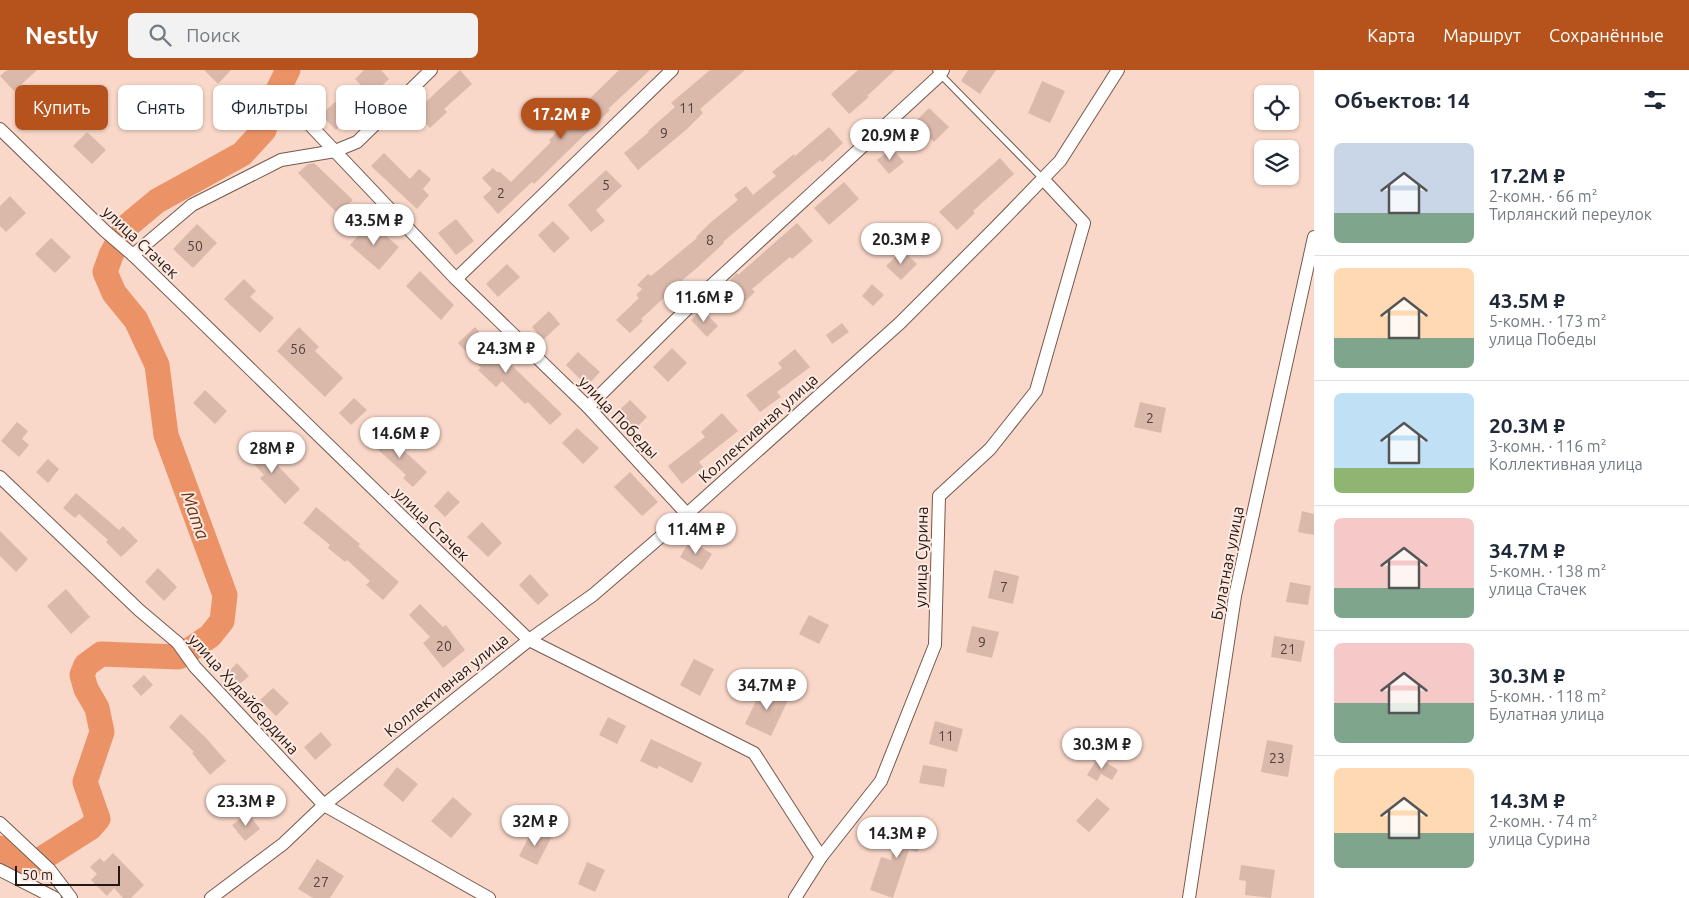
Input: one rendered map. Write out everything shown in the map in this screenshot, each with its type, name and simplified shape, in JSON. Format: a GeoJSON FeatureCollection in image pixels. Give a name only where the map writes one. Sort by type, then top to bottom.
{"type":"FeatureCollection","features":[{"type":"Feature","properties":{"kind":"street"},"geometry":{"type":"LineString","coordinates":[[133,255],[192,205],[282,160],[335,151],[357,142],[431,70]]}},
{"type":"Feature","properties":{"kind":"street"},"geometry":{"type":"LineString","coordinates":[[456,279],[672,70]]}},
{"type":"Feature","properties":{"kind":"street","name":"Коллективная улица"},"geometry":{"type":"LineString","coordinates":[[211,898],[283,844],[324,805],[528,640],[593,594],[687,514],[900,323],[1060,161],[1118,70]]}},
{"type":"Feature","properties":{"kind":"street"},"geometry":{"type":"LineString","coordinates":[[588,407],[699,297],[940,72]]}},
{"type":"Feature","properties":{"kind":"street","name":"улица Стачек"},"geometry":{"type":"LineString","coordinates":[[0,129],[104,231],[133,255],[528,640],[754,753],[821,857]]}},
{"type":"Feature","properties":{"kind":"street","name":"улица Победы"},"geometry":{"type":"LineString","coordinates":[[315,130],[456,279],[588,407],[687,514]]}},
{"type":"Feature","properties":{"kind":"street","name":"улица Сурина"},"geometry":{"type":"LineString","coordinates":[[795,898],[821,857],[881,781],[935,645],[939,496],[990,450],[1036,391],[1084,223],[1043,179]]}},
{"type":"Feature","properties":{"kind":"street","name":"Булатная улица"},"geometry":{"type":"LineString","coordinates":[[1189,898],[1235,596],[1313,245]]}},
{"type":"Feature","properties":{"kind":"street","name":"улица Худайбердина"},"geometry":{"type":"LineString","coordinates":[[0,477],[139,610],[178,643],[195,667],[324,805],[489,898]]}},
{"type":"Feature","properties":{"kind":"street"},"geometry":{"type":"LineString","coordinates":[[0,823],[49,868],[71,898]]}},
{"type":"Feature","properties":{"kind":"street"},"geometry":{"type":"LineString","coordinates":[[0,870],[55,898]]}},
{"type":"Feature","properties":{"kind":"lane"},"geometry":{"type":"LineString","coordinates":[[940,72],[1043,179]]}},
{"type":"Feature","properties":{"kind":"building"},"geometry":{"type":"Polygon","coordinates":[[[7,70],[37,70],[21,85],[15,85],[14,91],[0,76],[7,70]]]}},
{"type":"Feature","properties":{"kind":"building"},"geometry":{"type":"Polygon","coordinates":[[[204,70],[231,70],[218,84],[204,70]]]}},
{"type":"Feature","properties":{"kind":"building"},"geometry":{"type":"Polygon","coordinates":[[[364,70],[381,70],[389,79],[383,85],[361,85],[355,79],[364,70]]]}},
{"type":"Feature","properties":{"kind":"building"},"geometry":{"type":"Polygon","coordinates":[[[460,70],[472,84],[444,109],[447,112],[430,128],[426,124],[426,102],[460,70]]]}},
{"type":"Feature","properties":{"kind":"building"},"geometry":{"type":"Polygon","coordinates":[[[619,70],[650,70],[608,109],[610,110],[534,184],[532,182],[498,214],[483,197],[492,189],[482,178],[493,168],[511,182],[551,142],[549,140],[576,112],[619,70]]]}},
{"type":"Feature","properties":{"kind":"building"},"geometry":{"type":"Polygon","coordinates":[[[710,70],[745,70],[700,109],[703,113],[687,129],[638,170],[624,153],[675,107],[671,103],[710,70]]]}},
{"type":"Feature","properties":{"kind":"building"},"geometry":{"type":"Polygon","coordinates":[[[858,70],[895,70],[867,96],[869,97],[849,114],[831,94],[858,70]]]}},
{"type":"Feature","properties":{"kind":"building"},"geometry":{"type":"Polygon","coordinates":[[[968,70],[996,70],[980,94],[961,81],[968,70]]]}},
{"type":"Feature","properties":{"kind":"building"},"geometry":{"type":"Polygon","coordinates":[[[1042,81],[1065,91],[1050,123],[1028,113],[1042,81]]]}},
{"type":"Feature","properties":{"kind":"building"},"geometry":{"type":"Polygon","coordinates":[[[336,103],[336,130],[326,120],[326,110],[336,103]]]}},
{"type":"Feature","properties":{"kind":"building"},"geometry":{"type":"Polygon","coordinates":[[[929,108],[949,127],[934,142],[914,123],[929,108]]]}},
{"type":"Feature","properties":{"kind":"building"},"geometry":{"type":"Polygon","coordinates":[[[829,127],[843,143],[822,162],[820,160],[723,242],[698,267],[667,293],[630,333],[616,320],[639,298],[636,295],[642,289],[637,285],[648,274],[651,276],[697,238],[710,223],[738,200],[734,195],[746,186],[753,195],[776,176],[772,172],[794,154],[795,156],[829,127]]]}},
{"type":"Feature","properties":{"kind":"building"},"geometry":{"type":"Polygon","coordinates":[[[87,132],[106,150],[92,164],[73,146],[87,132]]]}},
{"type":"Feature","properties":{"kind":"building"},"geometry":{"type":"Polygon","coordinates":[[[892,148],[904,162],[889,174],[877,160],[892,148]]]}},
{"type":"Feature","properties":{"kind":"building"},"geometry":{"type":"Polygon","coordinates":[[[384,153],[410,179],[419,169],[431,179],[423,189],[429,195],[417,209],[371,166],[384,153]]]}},
{"type":"Feature","properties":{"kind":"building"},"geometry":{"type":"Polygon","coordinates":[[[1000,158],[1014,174],[973,211],[975,213],[957,230],[939,212],[1000,158]]]}},
{"type":"Feature","properties":{"kind":"building"},"geometry":{"type":"Polygon","coordinates":[[[314,163],[353,200],[338,214],[298,173],[308,164],[314,163]]]}},
{"type":"Feature","properties":{"kind":"building"},"geometry":{"type":"Polygon","coordinates":[[[606,170],[622,186],[596,210],[605,221],[591,232],[568,205],[606,170]]]}},
{"type":"Feature","properties":{"kind":"building"},"geometry":{"type":"Polygon","coordinates":[[[844,182],[859,199],[829,225],[814,208],[844,182]]]}},
{"type":"Feature","properties":{"kind":"building"},"geometry":{"type":"Polygon","coordinates":[[[10,196],[26,213],[6,232],[0,226],[0,206],[10,196]]]}},
{"type":"Feature","properties":{"kind":"building"},"geometry":{"type":"Polygon","coordinates":[[[456,219],[474,241],[456,255],[438,233],[456,219]]]}},
{"type":"Feature","properties":{"kind":"building"},"geometry":{"type":"Polygon","coordinates":[[[553,221],[570,238],[554,253],[538,235],[553,221]]]}},
{"type":"Feature","properties":{"kind":"building"},"geometry":{"type":"Polygon","coordinates":[[[370,222],[399,247],[379,270],[350,245],[370,222]]]}},
{"type":"Feature","properties":{"kind":"building"},"geometry":{"type":"Polygon","coordinates":[[[797,223],[813,241],[792,259],[790,257],[752,289],[755,292],[739,307],[721,289],[737,273],[738,275],[797,223]]]}},
{"type":"Feature","properties":{"kind":"building"},"geometry":{"type":"Polygon","coordinates":[[[197,224],[217,243],[193,268],[173,249],[197,224]]]}},
{"type":"Feature","properties":{"kind":"building"},"geometry":{"type":"Polygon","coordinates":[[[51,238],[71,257],[55,273],[35,254],[51,238]]]}},
{"type":"Feature","properties":{"kind":"building"},"geometry":{"type":"Polygon","coordinates":[[[902,250],[917,264],[901,280],[886,266],[902,250]]]}},
{"type":"Feature","properties":{"kind":"building"},"geometry":{"type":"Polygon","coordinates":[[[507,264],[520,277],[498,297],[486,284],[507,264]]]}},
{"type":"Feature","properties":{"kind":"building"},"geometry":{"type":"Polygon","coordinates":[[[420,271],[454,305],[441,320],[406,286],[420,271]]]}},
{"type":"Feature","properties":{"kind":"building"},"geometry":{"type":"Polygon","coordinates":[[[244,279],[256,291],[250,297],[274,318],[260,333],[224,299],[244,279]]]}},
{"type":"Feature","properties":{"kind":"building"},"geometry":{"type":"Polygon","coordinates":[[[872,284],[884,295],[873,306],[862,296],[872,284]]]}},
{"type":"Feature","properties":{"kind":"building"},"geometry":{"type":"Polygon","coordinates":[[[702,309],[718,326],[707,337],[691,320],[702,309]]]}},
{"type":"Feature","properties":{"kind":"building"},"geometry":{"type":"Polygon","coordinates":[[[549,311],[560,324],[543,340],[532,327],[549,311]]]}},
{"type":"Feature","properties":{"kind":"building"},"geometry":{"type":"Polygon","coordinates":[[[842,323],[849,332],[832,344],[826,335],[842,323]]]}},
{"type":"Feature","properties":{"kind":"building"},"geometry":{"type":"Polygon","coordinates":[[[299,327],[319,347],[315,351],[343,378],[325,397],[277,351],[299,327]]]}},
{"type":"Feature","properties":{"kind":"building"},"geometry":{"type":"Polygon","coordinates":[[[475,327],[562,414],[550,425],[528,402],[525,404],[502,381],[496,387],[478,370],[481,368],[458,343],[475,327]]]}},
{"type":"Feature","properties":{"kind":"building"},"geometry":{"type":"Polygon","coordinates":[[[672,348],[687,363],[668,382],[653,367],[672,348]]]}},
{"type":"Feature","properties":{"kind":"building"},"geometry":{"type":"Polygon","coordinates":[[[795,349],[810,367],[777,392],[781,397],[760,412],[746,395],[782,368],[778,363],[795,349]]]}},
{"type":"Feature","properties":{"kind":"building"},"geometry":{"type":"Polygon","coordinates":[[[578,352],[600,372],[587,386],[566,365],[578,352]]]}},
{"type":"Feature","properties":{"kind":"building"},"geometry":{"type":"Polygon","coordinates":[[[205,390],[227,411],[215,424],[193,403],[205,390]]]}},
{"type":"Feature","properties":{"kind":"building"},"geometry":{"type":"Polygon","coordinates":[[[354,398],[367,410],[351,425],[339,413],[354,398]]]}},
{"type":"Feature","properties":{"kind":"building"},"geometry":{"type":"Polygon","coordinates":[[[630,400],[647,417],[633,431],[616,413],[630,400]]]}},
{"type":"Feature","properties":{"kind":"building"},"geometry":{"type":"Polygon","coordinates":[[[1140,402],[1166,408],[1161,433],[1134,427],[1140,402]]]}},
{"type":"Feature","properties":{"kind":"building"},"geometry":{"type":"Polygon","coordinates":[[[722,413],[738,431],[699,462],[703,467],[682,484],[668,466],[705,437],[701,432],[722,413]]]}},
{"type":"Feature","properties":{"kind":"building"},"geometry":{"type":"Polygon","coordinates":[[[17,422],[28,431],[22,439],[29,445],[19,457],[1,441],[17,422]]]}},
{"type":"Feature","properties":{"kind":"building"},"geometry":{"type":"Polygon","coordinates":[[[577,428],[599,448],[583,464],[562,443],[577,428]]]}},
{"type":"Feature","properties":{"kind":"building"},"geometry":{"type":"Polygon","coordinates":[[[384,432],[427,472],[413,487],[403,478],[406,475],[373,445],[384,432]]]}},
{"type":"Feature","properties":{"kind":"building"},"geometry":{"type":"Polygon","coordinates":[[[255,442],[300,489],[285,504],[260,478],[264,475],[244,453],[255,442]]]}},
{"type":"Feature","properties":{"kind":"building"},"geometry":{"type":"Polygon","coordinates":[[[48,459],[59,469],[48,483],[36,472],[48,459]]]}},
{"type":"Feature","properties":{"kind":"building"},"geometry":{"type":"Polygon","coordinates":[[[630,472],[658,502],[642,516],[614,487],[630,472]]]}},
{"type":"Feature","properties":{"kind":"building"},"geometry":{"type":"Polygon","coordinates":[[[448,491],[460,502],[445,517],[434,506],[448,491]]]}},
{"type":"Feature","properties":{"kind":"building"},"geometry":{"type":"Polygon","coordinates":[[[76,493],[119,530],[123,526],[138,541],[121,557],[106,542],[108,540],[79,514],[75,518],[63,508],[76,493]]]}},
{"type":"Feature","properties":{"kind":"building"},"geometry":{"type":"Polygon","coordinates":[[[316,507],[360,544],[358,546],[399,582],[383,600],[366,585],[370,581],[347,560],[345,562],[328,548],[330,545],[303,523],[316,507]]]}},
{"type":"Feature","properties":{"kind":"building"},"geometry":{"type":"Polygon","coordinates":[[[1302,511],[1314,514],[1314,535],[1298,532],[1302,511]]]}},
{"type":"Feature","properties":{"kind":"building"},"geometry":{"type":"Polygon","coordinates":[[[482,522],[502,543],[488,557],[467,537],[482,522]]]}},
{"type":"Feature","properties":{"kind":"building"},"geometry":{"type":"Polygon","coordinates":[[[0,531],[28,559],[16,572],[0,556],[0,531]]]}},
{"type":"Feature","properties":{"kind":"building"},"geometry":{"type":"Polygon","coordinates":[[[690,540],[712,554],[702,570],[680,557],[690,540]]]}},
{"type":"Feature","properties":{"kind":"building"},"geometry":{"type":"Polygon","coordinates":[[[158,568],[177,587],[164,601],[145,582],[158,568]]]}},
{"type":"Feature","properties":{"kind":"building"},"geometry":{"type":"Polygon","coordinates":[[[994,570],[1019,576],[1013,604],[988,598],[994,570]]]}},
{"type":"Feature","properties":{"kind":"building"},"geometry":{"type":"Polygon","coordinates":[[[530,574],[549,595],[538,605],[519,585],[530,574]]]}},
{"type":"Feature","properties":{"kind":"building"},"geometry":{"type":"Polygon","coordinates":[[[1290,582],[1311,586],[1308,605],[1286,602],[1290,582]]]}},
{"type":"Feature","properties":{"kind":"building"},"geometry":{"type":"Polygon","coordinates":[[[66,589],[90,617],[71,634],[47,606],[66,589]]]}},
{"type":"Feature","properties":{"kind":"building"},"geometry":{"type":"Polygon","coordinates":[[[420,604],[443,627],[446,625],[465,650],[443,668],[423,643],[430,637],[409,615],[420,604]]]}},
{"type":"Feature","properties":{"kind":"building"},"geometry":{"type":"Polygon","coordinates":[[[809,615],[829,625],[819,644],[799,634],[809,615]]]}},
{"type":"Feature","properties":{"kind":"building"},"geometry":{"type":"Polygon","coordinates":[[[972,626],[999,632],[992,658],[966,652],[972,626]]]}},
{"type":"Feature","properties":{"kind":"building"},"geometry":{"type":"Polygon","coordinates":[[[1274,636],[1305,641],[1301,662],[1271,657],[1274,636]]]}},
{"type":"Feature","properties":{"kind":"building"},"geometry":{"type":"Polygon","coordinates":[[[694,659],[714,669],[700,696],[680,685],[694,659]]]}},
{"type":"Feature","properties":{"kind":"building"},"geometry":{"type":"Polygon","coordinates":[[[237,663],[249,676],[240,684],[228,672],[237,663]]]}},
{"type":"Feature","properties":{"kind":"building"},"geometry":{"type":"Polygon","coordinates":[[[144,675],[153,685],[141,696],[132,686],[144,675]]]}},
{"type":"Feature","properties":{"kind":"building"},"geometry":{"type":"Polygon","coordinates":[[[763,686],[789,698],[771,736],[745,724],[763,686]]]}},
{"type":"Feature","properties":{"kind":"building"},"geometry":{"type":"Polygon","coordinates":[[[273,688],[289,703],[276,716],[260,700],[273,688]]]}},
{"type":"Feature","properties":{"kind":"building"},"geometry":{"type":"Polygon","coordinates":[[[181,714],[226,761],[210,775],[192,753],[194,752],[169,727],[181,714]]]}},
{"type":"Feature","properties":{"kind":"building"},"geometry":{"type":"Polygon","coordinates":[[[608,717],[626,726],[617,744],[599,735],[608,717]]]}},
{"type":"Feature","properties":{"kind":"building"},"geometry":{"type":"Polygon","coordinates":[[[935,721],[963,729],[957,752],[929,744],[935,721]]]}},
{"type":"Feature","properties":{"kind":"building"},"geometry":{"type":"Polygon","coordinates":[[[321,732],[332,745],[315,760],[304,747],[321,732]]]}},
{"type":"Feature","properties":{"kind":"building"},"geometry":{"type":"Polygon","coordinates":[[[651,739],[702,763],[692,783],[659,766],[657,769],[640,761],[651,739]]]}},
{"type":"Feature","properties":{"kind":"building"},"geometry":{"type":"Polygon","coordinates":[[[1267,740],[1293,745],[1288,777],[1261,772],[1267,740]]]}},
{"type":"Feature","properties":{"kind":"building"},"geometry":{"type":"Polygon","coordinates":[[[1098,757],[1118,770],[1112,780],[1101,774],[1097,781],[1087,775],[1098,757]]]}},
{"type":"Feature","properties":{"kind":"building"},"geometry":{"type":"Polygon","coordinates":[[[923,765],[947,769],[944,787],[919,783],[923,765]]]}},
{"type":"Feature","properties":{"kind":"building"},"geometry":{"type":"Polygon","coordinates":[[[397,767],[418,784],[403,802],[383,785],[397,767]]]}},
{"type":"Feature","properties":{"kind":"building"},"geometry":{"type":"Polygon","coordinates":[[[453,797],[472,814],[451,838],[431,821],[453,797]]]}},
{"type":"Feature","properties":{"kind":"building"},"geometry":{"type":"Polygon","coordinates":[[[1097,798],[1110,809],[1089,832],[1076,821],[1097,798]]]}},
{"type":"Feature","properties":{"kind":"building"},"geometry":{"type":"Polygon","coordinates":[[[248,813],[260,829],[245,841],[232,825],[248,813]]]}},
{"type":"Feature","properties":{"kind":"building"},"geometry":{"type":"Polygon","coordinates":[[[898,821],[923,825],[918,852],[909,850],[893,898],[870,890],[881,857],[891,860],[898,821]]]}},
{"type":"Feature","properties":{"kind":"building"},"geometry":{"type":"Polygon","coordinates":[[[533,829],[551,838],[537,865],[519,856],[533,829]]]}},
{"type":"Feature","properties":{"kind":"building"},"geometry":{"type":"Polygon","coordinates":[[[113,853],[144,885],[131,898],[123,898],[114,888],[107,896],[91,880],[97,874],[90,867],[100,858],[104,862],[113,853]]]}},
{"type":"Feature","properties":{"kind":"building"},"geometry":{"type":"Polygon","coordinates":[[[317,859],[344,876],[330,898],[313,898],[298,889],[317,859]]]}},
{"type":"Feature","properties":{"kind":"building"},"geometry":{"type":"Polygon","coordinates":[[[587,862],[605,870],[595,892],[578,884],[587,862]]]}},
{"type":"Feature","properties":{"kind":"building"},"geometry":{"type":"Polygon","coordinates":[[[1241,865],[1275,870],[1271,898],[1245,895],[1246,881],[1239,880],[1241,865]]]}},
{"type":"Feature","properties":{"kind":"waterway","name":"Мата"},"geometry":{"type":"LineString","coordinates":[[0,848],[8,853],[12,861],[27,868],[90,828],[98,819],[85,782],[102,732],[97,708],[86,689],[82,675],[86,665],[101,654],[179,657],[210,636],[222,621],[225,595],[166,435],[157,365],[136,320],[114,293],[105,272],[111,255],[127,226],[157,201],[242,154],[264,130],[272,102],[288,70]]}}]}
